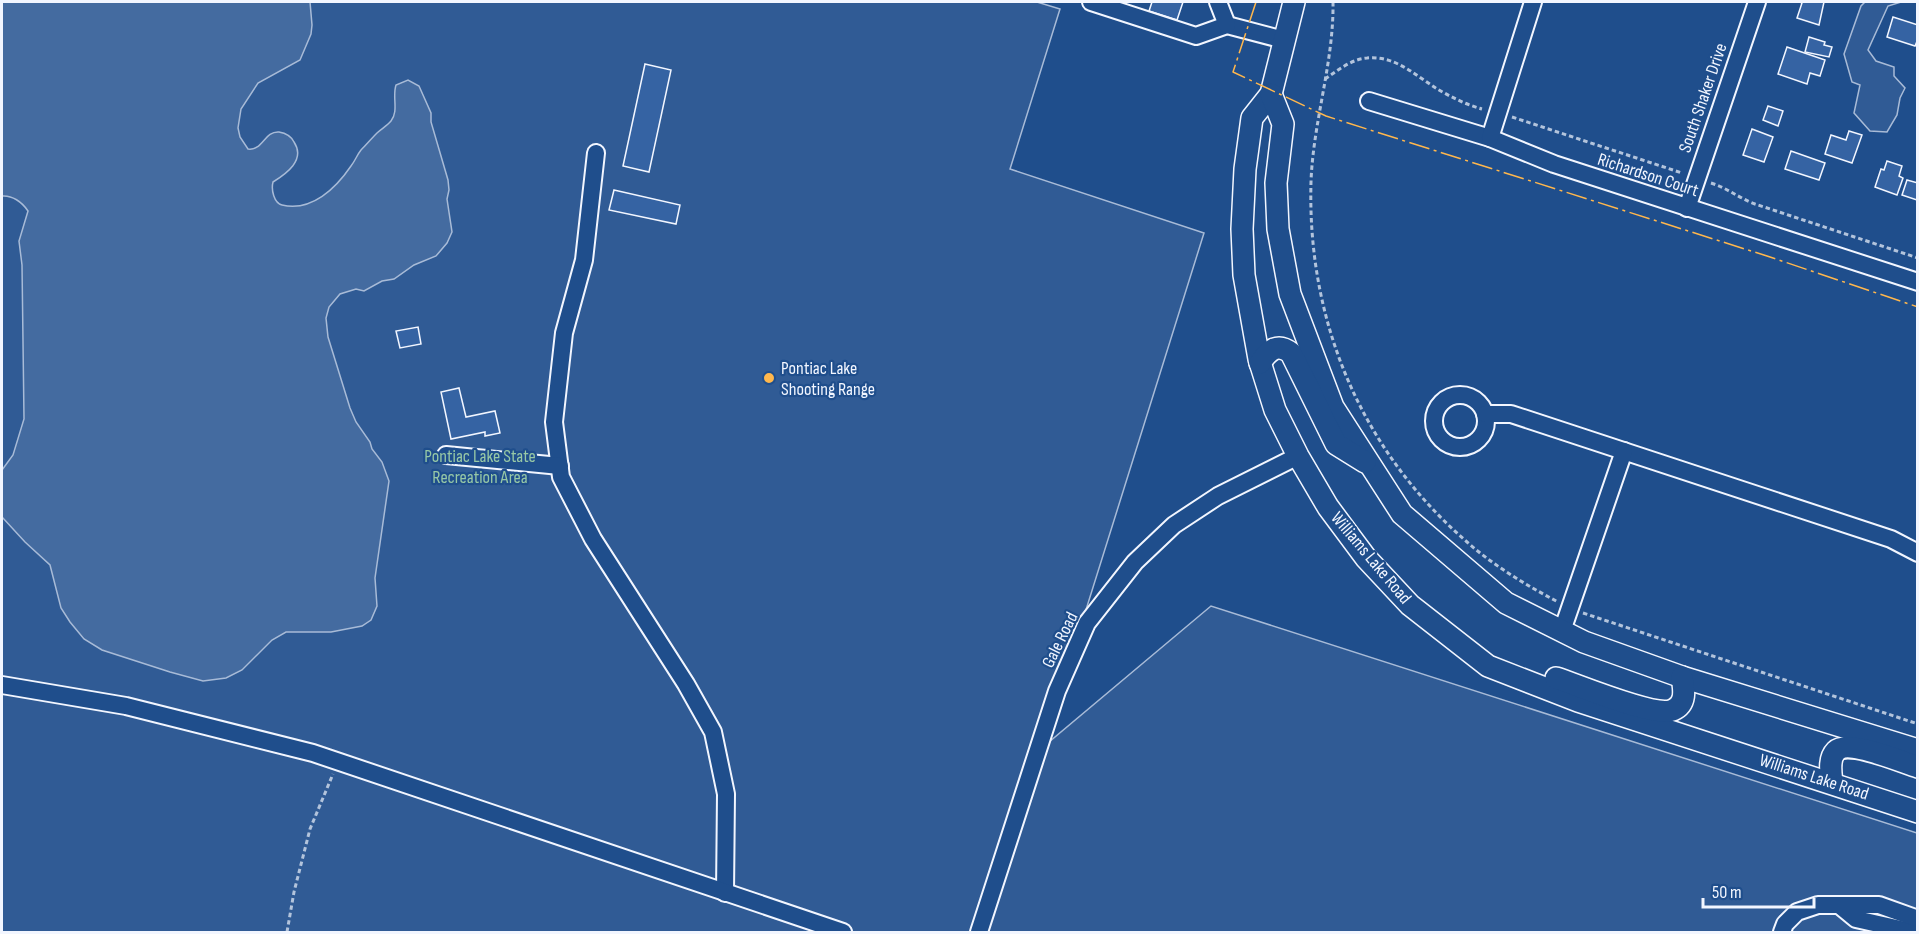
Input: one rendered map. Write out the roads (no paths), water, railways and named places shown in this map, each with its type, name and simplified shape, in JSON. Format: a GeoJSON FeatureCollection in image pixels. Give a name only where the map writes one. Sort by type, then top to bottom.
{"type":"FeatureCollection","features":[{"type":"Feature","properties":{"kind":"main road","name":"Williams Lake Road"},"geometry":{"type":"LineString","coordinates":[[1294,2],[1271,94],[1252,118],[1245,169],[1242,217],[1244,275],[1260,363],[1275,410],[1298,456],[1328,507],[1366,558],[1410,605],[1488,666],[1578,701],[1917,812]]}},
{"type":"Feature","properties":{"kind":"main road"},"geometry":{"type":"LineString","coordinates":[[1271,94],[1282,124],[1276,183],[1277,220],[1290,294],[1333,407],[1402,514],[1506,603],[1584,642],[1682,677],[1917,750]]}},
{"type":"Feature","properties":{"kind":"main road"},"geometry":{"type":"LineString","coordinates":[[1242,217],[1253,213],[1265,213],[1277,220]]}},
{"type":"Feature","properties":{"kind":"main road"},"geometry":{"type":"LineString","coordinates":[[1260,363],[1271,349],[1286,348],[1291,353],[1336,444],[1371,466]]}},
{"type":"Feature","properties":{"kind":"main road"},"geometry":{"type":"LineString","coordinates":[[1488,666],[1531,669],[1637,706],[1662,712],[1672,711],[1683,700],[1682,677]]}},
{"type":"Feature","properties":{"kind":"main road"},"geometry":{"type":"LineString","coordinates":[[1832,783],[1830,769],[1832,757],[1837,749],[1846,747],[1862,749],[1917,767]]}},
{"type":"Feature","properties":{"kind":"street"},"geometry":{"type":"LineString","coordinates":[[1091,2],[1196,36],[1227,25],[1284,40]]}},
{"type":"Feature","properties":{"kind":"street"},"geometry":{"type":"LineString","coordinates":[[1218,2],[1227,25]]}},
{"type":"Feature","properties":{"kind":"street"},"geometry":{"type":"LineString","coordinates":[[1490,138],[1533,2]]}},
{"type":"Feature","properties":{"kind":"street","name":"South Shaker Drive"},"geometry":{"type":"LineString","coordinates":[[1687,208],[1757,2]]}},
{"type":"Feature","properties":{"kind":"street","name":"Richardson Court"},"geometry":{"type":"LineString","coordinates":[[1369,101],[1490,138],[1554,164],[1917,282]]}},
{"type":"Feature","properties":{"kind":"street"},"geometry":{"type":"LineString","coordinates":[[597,153],[584,260],[564,333],[554,422],[561,477],[593,539],[686,684],[713,732],[726,794],[725,893]]}},
{"type":"Feature","properties":{"kind":"street"},"geometry":{"type":"LineString","coordinates":[[1485,414],[1511,414],[1891,539],[1917,553]]}},
{"type":"Feature","properties":{"kind":"street"},"geometry":{"type":"LineString","coordinates":[[1562,631],[1624,451]]}},
{"type":"Feature","properties":{"kind":"street"},"geometry":{"type":"LineString","coordinates":[[446,455],[560,466]]}},
{"type":"Feature","properties":{"kind":"street","name":"Gale Road"},"geometry":{"type":"LineString","coordinates":[[979,933],[1057,691],[1087,623],[1135,562],[1174,525],[1218,496],[1298,456]]}},
{"type":"Feature","properties":{"kind":"street"},"geometry":{"type":"LineString","coordinates":[[2,685],[126,706],[313,753],[843,933]]}},
{"type":"Feature","properties":{"kind":"street"},"geometry":{"type":"LineString","coordinates":[[1782,933],[1785,924],[1797,912],[1818,905],[1879,905],[1917,919]]}},
{"type":"Feature","properties":{"kind":"street"},"geometry":{"type":"LineString","coordinates":[[1839,905],[1856,919],[1914,933]]}},
{"type":"Feature","properties":{"kind":"place","name":"Pontiac Lake Shooting Range"},"geometry":{"type":"Point","coordinates":[769,378]}},
{"type":"Feature","properties":{"kind":"park label","name":"Pontiac Lake State Recreation Area"},"geometry":{"type":"Point","coordinates":[480,466]}}]}
